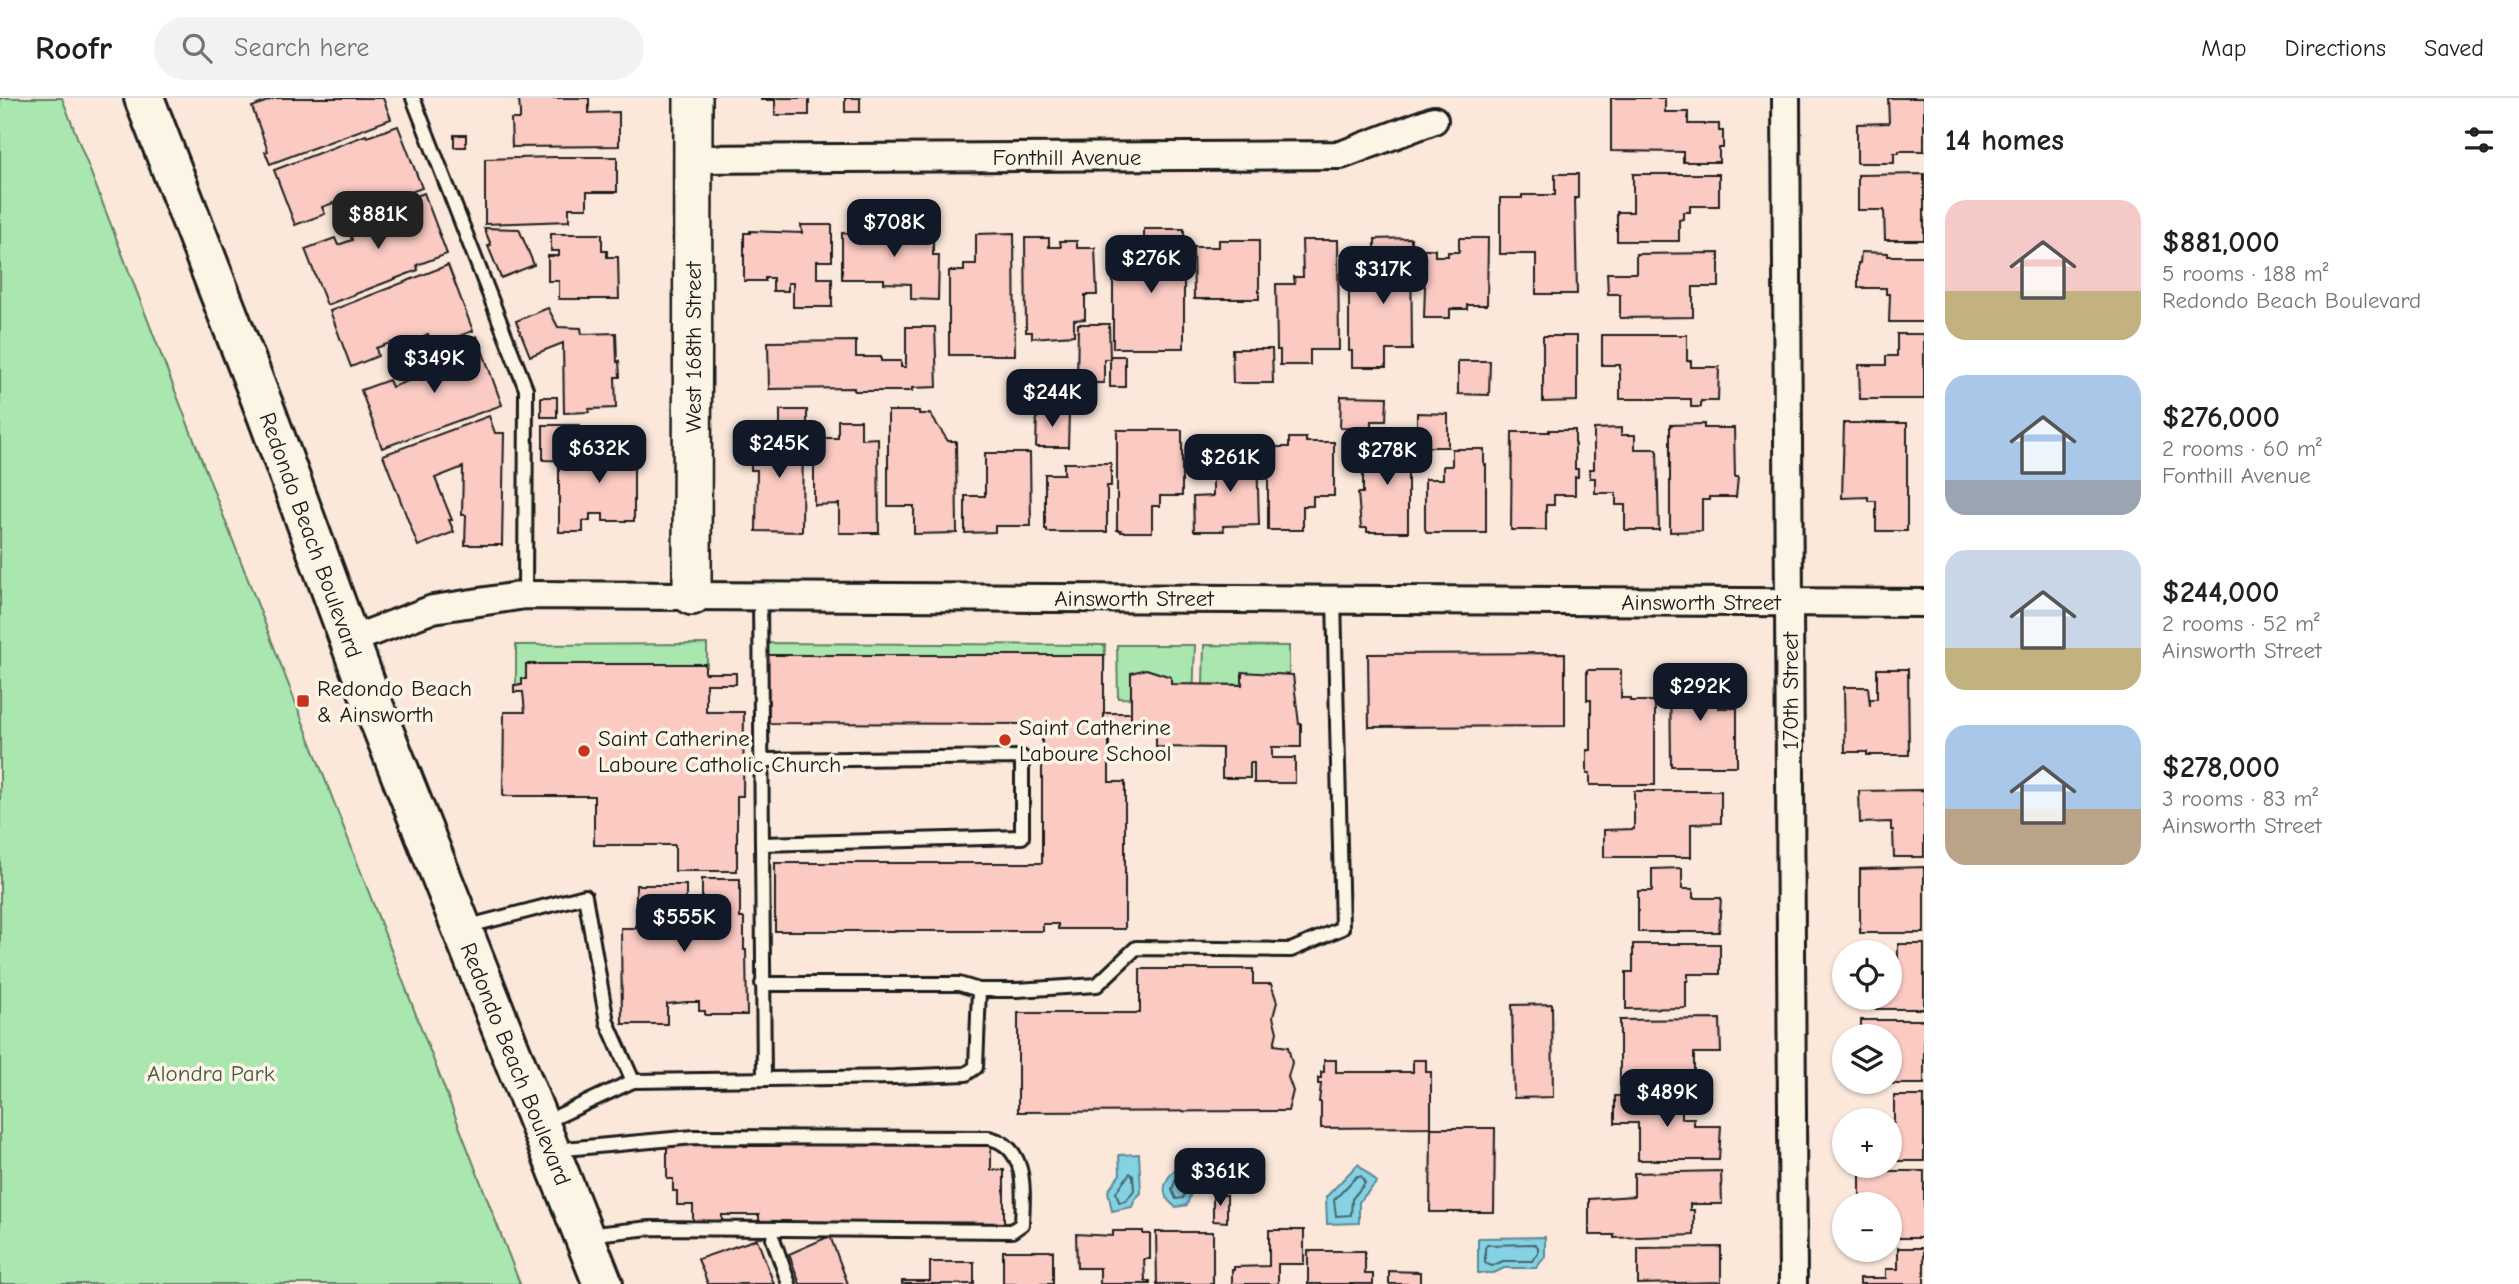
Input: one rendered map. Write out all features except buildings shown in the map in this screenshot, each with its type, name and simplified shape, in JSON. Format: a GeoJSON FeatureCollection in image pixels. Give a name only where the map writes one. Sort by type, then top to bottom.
{"type":"FeatureCollection","features":[{"type":"Feature","properties":{"kind":"main road","name":"Redondo Beach Boulevard"},"geometry":{"type":"LineString","coordinates":[[144,98],[351,640],[374,707],[603,1284]]}},
{"type":"Feature","properties":{"kind":"street","name":"West 168th Street"},"geometry":{"type":"LineString","coordinates":[[692,596],[693,98]]}},
{"type":"Feature","properties":{"kind":"street","name":"170th Street"},"geometry":{"type":"LineString","coordinates":[[1786,98],[1793,1284]]}},
{"type":"Feature","properties":{"kind":"street","name":"Fonthill Avenue"},"geometry":{"type":"LineString","coordinates":[[693,159],[1341,155],[1434,120]]}},
{"type":"Feature","properties":{"kind":"street","name":"Ainsworth Street"},"geometry":{"type":"LineString","coordinates":[[351,640],[433,608],[525,595],[1924,603]]}},
{"type":"Feature","properties":{"kind":"lane"},"geometry":{"type":"LineString","coordinates":[[413,98],[526,389],[525,595]]}},
{"type":"Feature","properties":{"kind":"lane"},"geometry":{"type":"LineString","coordinates":[[760,596],[764,1079]]}},
{"type":"Feature","properties":{"kind":"lane"},"geometry":{"type":"LineString","coordinates":[[762,984],[959,984],[979,989],[1017,990],[1097,985],[1136,947],[1291,950],[1342,928],[1334,599]]}},
{"type":"Feature","properties":{"kind":"lane"},"geometry":{"type":"LineString","coordinates":[[762,844],[1022,837],[1022,757],[763,760]]}},
{"type":"Feature","properties":{"kind":"lane"},"geometry":{"type":"LineString","coordinates":[[461,928],[585,896],[607,1022],[633,1082]]}},
{"type":"Feature","properties":{"kind":"lane"},"geometry":{"type":"LineString","coordinates":[[545,1138],[633,1082],[967,1074],[976,1067],[979,989]]}},
{"type":"Feature","properties":{"kind":"lane"},"geometry":{"type":"LineString","coordinates":[[545,1138],[989,1138],[1013,1153],[1023,1184],[1022,1224],[1012,1231],[650,1228],[584,1235]]}},
{"type":"Feature","properties":{"kind":"lane"},"geometry":{"type":"LineString","coordinates":[[773,1239],[789,1284]]}},
{"type":"Feature","properties":{"kind":"green space","name":"Alondra Park"},"geometry":{"type":"Polygon","coordinates":[[[0,98],[62,98],[520,1284],[0,1284],[0,98]]]}},
{"type":"Feature","properties":{"kind":"green space"},"geometry":{"type":"Polygon","coordinates":[[[761,643],[1105,645],[1104,667],[761,665],[761,643]]]}},
{"type":"Feature","properties":{"kind":"green space"},"geometry":{"type":"Polygon","coordinates":[[[707,644],[707,667],[531,668],[531,687],[516,688],[516,645],[707,644]]]}},
{"type":"Feature","properties":{"kind":"green space"},"geometry":{"type":"Polygon","coordinates":[[[1117,645],[1195,645],[1193,700],[1118,698],[1117,645]]]}},
{"type":"Feature","properties":{"kind":"green space"},"geometry":{"type":"Polygon","coordinates":[[[1204,645],[1289,646],[1289,684],[1203,685],[1204,645]]]}},
{"type":"Feature","properties":{"kind":"water"},"geometry":{"type":"Polygon","coordinates":[[[1139,1154],[1141,1193],[1132,1207],[1112,1211],[1108,1191],[1120,1174],[1119,1155],[1139,1154]]]}},
{"type":"Feature","properties":{"kind":"water"},"geometry":{"type":"Polygon","coordinates":[[[1197,1157],[1205,1162],[1209,1169],[1206,1177],[1192,1189],[1187,1205],[1176,1207],[1168,1200],[1165,1185],[1174,1171],[1197,1157]]]}},
{"type":"Feature","properties":{"kind":"water"},"geometry":{"type":"Polygon","coordinates":[[[1358,1164],[1377,1182],[1359,1202],[1359,1223],[1327,1224],[1326,1197],[1358,1164]]]}},
{"type":"Feature","properties":{"kind":"water"},"geometry":{"type":"Polygon","coordinates":[[[1545,1237],[1545,1257],[1536,1268],[1504,1268],[1494,1273],[1478,1273],[1478,1238],[1545,1237]]]}},
{"type":"Feature","properties":{"kind":"place","name":"Redondo Beach & Ainsworth"},"geometry":{"type":"Point","coordinates":[303,701]}},
{"type":"Feature","properties":{"kind":"place","name":"Saint Catherine Laboure School"},"geometry":{"type":"Point","coordinates":[1005,740]}},
{"type":"Feature","properties":{"kind":"place","name":"Saint Catherine Laboure Catholic Church"},"geometry":{"type":"Point","coordinates":[584,751]}}]}
